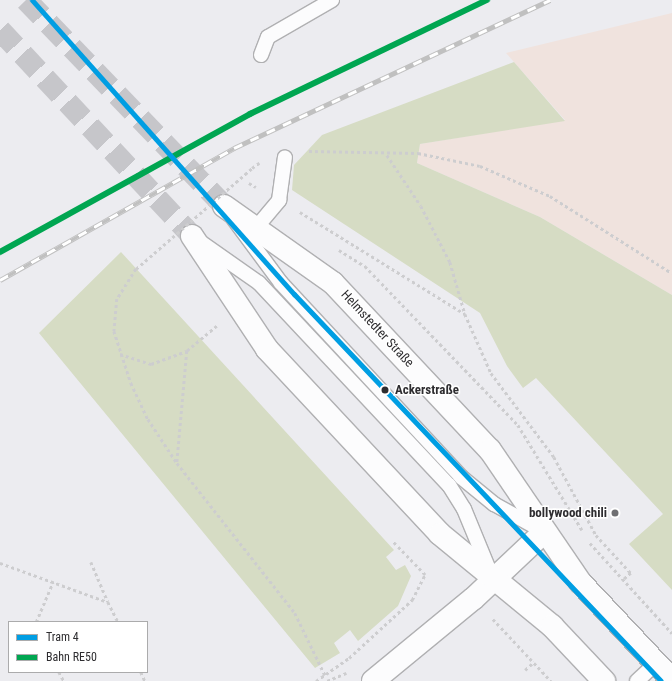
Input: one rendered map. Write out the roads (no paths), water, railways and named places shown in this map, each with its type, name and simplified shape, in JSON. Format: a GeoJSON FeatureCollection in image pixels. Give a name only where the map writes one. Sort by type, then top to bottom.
{"type":"FeatureCollection","features":[{"type":"Feature","properties":{"kind":"main road","name":"Helmstedter Straße"},"geometry":{"type":"LineString","coordinates":[[224,206],[333,282],[490,450],[544,532],[580,582],[672,680]]}},
{"type":"Feature","properties":{"kind":"main road"},"geometry":{"type":"LineString","coordinates":[[192,236],[267,349],[435,529],[493,580],[562,635],[604,681]]}},
{"type":"Feature","properties":{"kind":"main road"},"geometry":{"type":"LineString","coordinates":[[373,681],[493,580],[544,532]]}},
{"type":"Feature","properties":{"kind":"lane"},"geometry":{"type":"LineString","coordinates":[[262,55],[268,36],[332,0]]}},
{"type":"Feature","properties":{"kind":"lane"},"geometry":{"type":"LineString","coordinates":[[255,229],[279,200],[285,157]]}},
{"type":"Feature","properties":{"kind":"lane"},"geometry":{"type":"LineString","coordinates":[[224,206],[281,283],[461,477],[494,504],[544,532]]}},
{"type":"Feature","properties":{"kind":"lane"},"geometry":{"type":"LineString","coordinates":[[192,236],[259,283],[449,485],[464,509],[493,580]]}},
{"type":"Feature","properties":{"kind":"lane"},"geometry":{"type":"LineString","coordinates":[[637,681],[656,663]]}},
{"type":"Feature","properties":{"kind":"tunnel"},"geometry":{"type":"LineString","coordinates":[[26,0],[224,206]]}},
{"type":"Feature","properties":{"kind":"tunnel"},"geometry":{"type":"LineString","coordinates":[[0,30],[192,236]]}},
{"type":"Feature","properties":{"kind":"railway"},"geometry":{"type":"LineString","coordinates":[[0,280],[234,148],[550,0]]}},
{"type":"Feature","properties":{"kind":"tram line","name":"4"},"geometry":{"type":"LineString","coordinates":[[32,0],[294,294],[661,681]]}},
{"type":"Feature","properties":{"kind":"rail line","name":"RE50"},"geometry":{"type":"LineString","coordinates":[[0,252],[250,114],[487,0]]}},
{"type":"Feature","properties":{"kind":"place","name":"Ackerstraße"},"geometry":{"type":"Point","coordinates":[385,390]}},
{"type":"Feature","properties":{"kind":"place","name":"bollywood chili"},"geometry":{"type":"Point","coordinates":[615,513]}}]}
